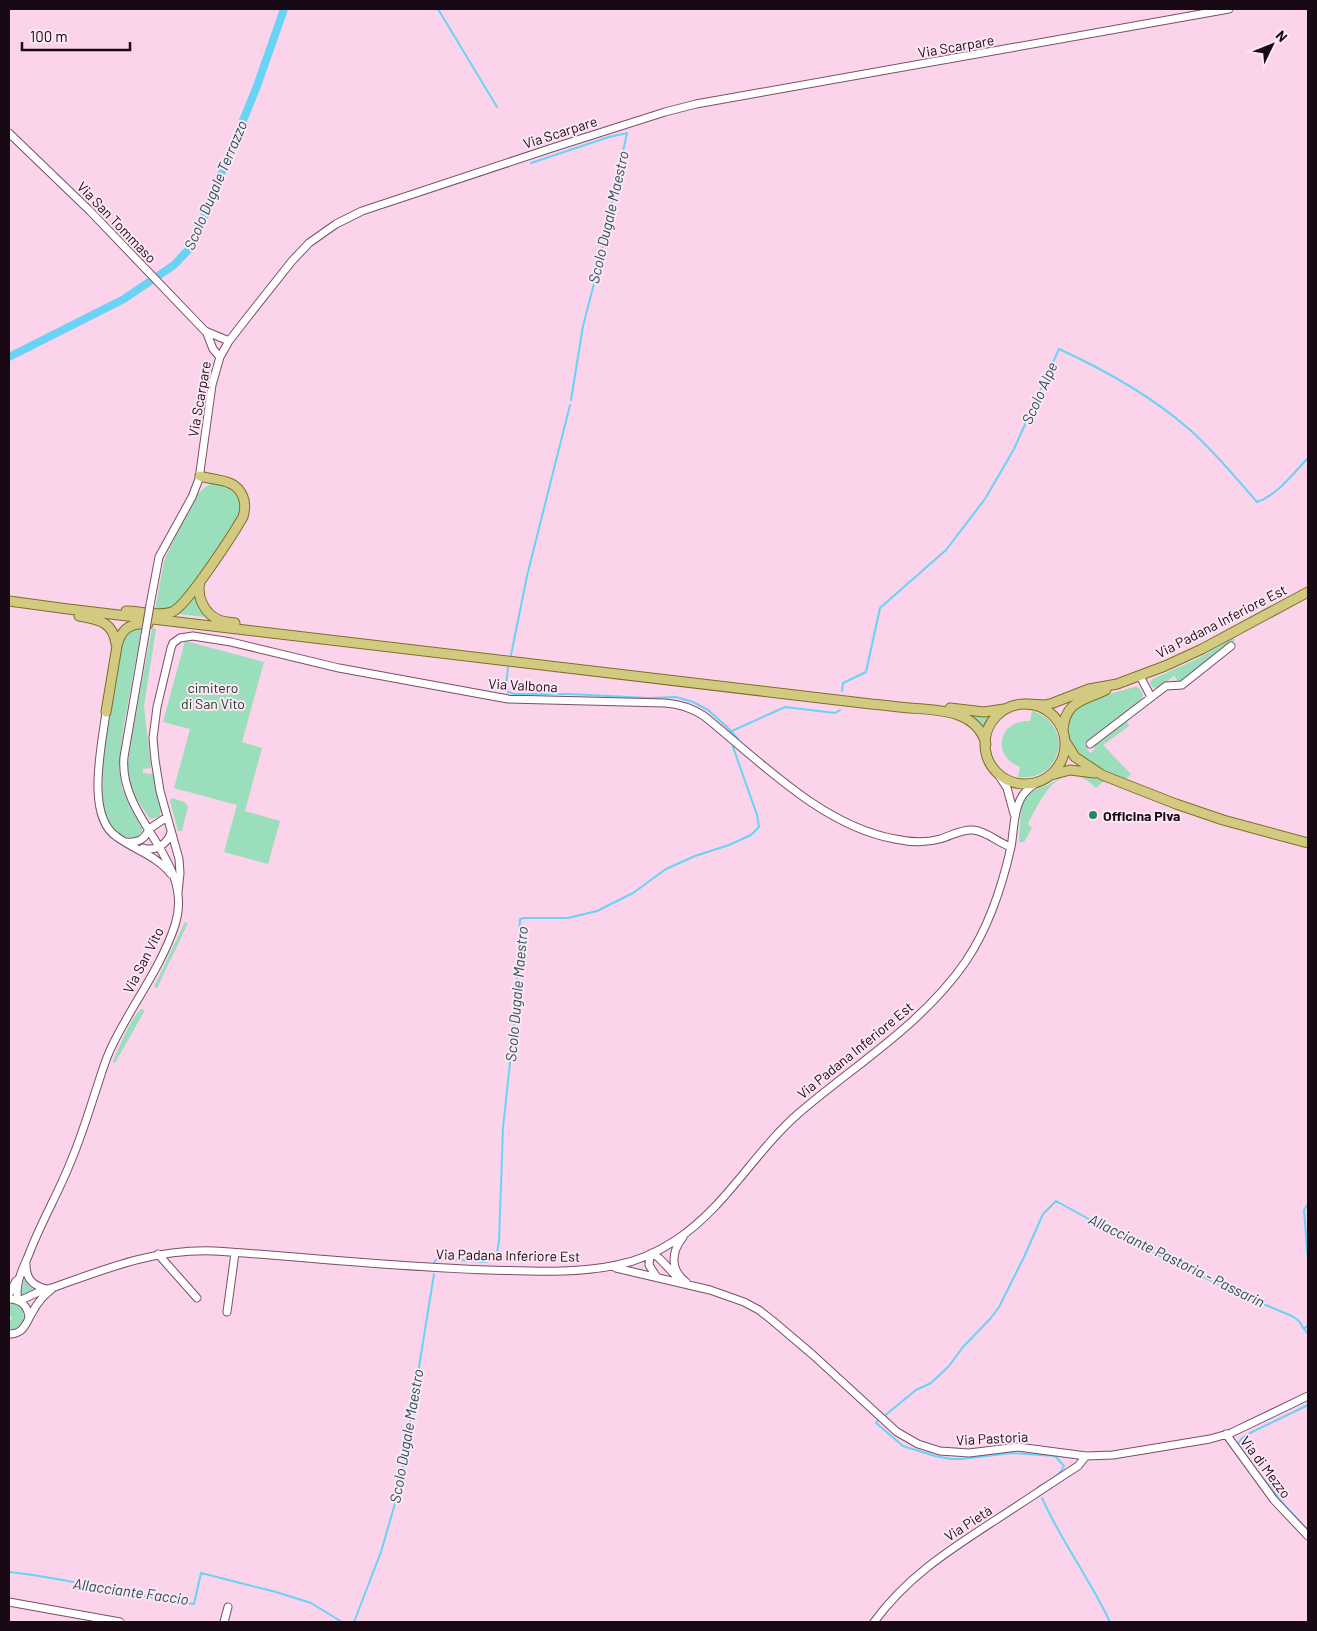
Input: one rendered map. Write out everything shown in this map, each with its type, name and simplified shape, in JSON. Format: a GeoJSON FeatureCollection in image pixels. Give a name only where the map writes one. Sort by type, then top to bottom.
{"type":"FeatureCollection","features":[{"type":"Feature","properties":{"kind":"main road"},"geometry":{"type":"LineString","coordinates":[[68,609],[166,613],[174,611],[181,606],[201,580],[244,513],[245,505],[241,492],[233,484],[221,479],[200,476]]}},
{"type":"Feature","properties":{"kind":"main road"},"geometry":{"type":"LineString","coordinates":[[201,580],[199,587],[201,601],[206,610],[214,617],[283,634]]}},
{"type":"Feature","properties":{"kind":"main road","name":"Via Padana Inferiore Est"},"geometry":{"type":"LineString","coordinates":[[1027,704],[1049,704],[1089,690],[1117,684],[1140,676],[1202,649],[1308,592]]}},
{"type":"Feature","properties":{"kind":"main road"},"geometry":{"type":"LineString","coordinates":[[9,601],[100,621],[112,631],[117,646]]}},
{"type":"Feature","properties":{"kind":"main road"},"geometry":{"type":"LineString","coordinates":[[37,606],[953,713],[967,718],[980,729],[986,744],[988,758],[996,771],[1005,778],[1015,782],[1026,784],[1070,770],[1083,771],[1102,775],[1223,820],[1308,843]]}},
{"type":"Feature","properties":{"kind":"main road"},"geometry":{"type":"LineString","coordinates":[[106,712],[117,646],[124,631],[136,624],[231,628]]}},
{"type":"Feature","properties":{"kind":"main road","name":"Via Padana Inferiore Est"},"geometry":{"type":"LineString","coordinates":[[1064,736],[1066,715],[1074,704],[1117,684]]}},
{"type":"Feature","properties":{"kind":"main road"},"geometry":{"type":"LineString","coordinates":[[930,709],[957,708],[984,712],[1027,704],[1039,707],[1049,712],[1058,721],[1075,757],[1102,775]]}},
{"type":"Feature","properties":{"kind":"main road"},"geometry":{"type":"LineString","coordinates":[[986,744],[992,722],[1000,713],[1010,707]]}},
{"type":"Feature","properties":{"kind":"main road"},"geometry":{"type":"LineString","coordinates":[[1049,776],[1061,761],[1065,749],[1064,736]]}},
{"type":"Feature","properties":{"kind":"street","name":"Via Scarpare"},"geometry":{"type":"LineString","coordinates":[[145,635],[159,557],[194,492],[200,476],[212,385],[220,357],[229,341],[292,261],[309,243],[327,229],[362,211],[524,157],[708,101],[1229,9]]}},
{"type":"Feature","properties":{"kind":"street","name":"Via San Tommaso"},"geometry":{"type":"LineString","coordinates":[[9,133],[90,212],[205,331],[215,352],[220,357]]}},
{"type":"Feature","properties":{"kind":"street","name":"Via San Tommaso"},"geometry":{"type":"LineString","coordinates":[[205,331],[229,341]]}},
{"type":"Feature","properties":{"kind":"street","name":"Via San Vito"},"geometry":{"type":"LineString","coordinates":[[9,1294],[20,1274],[71,1161],[111,1048],[169,942],[177,918],[178,893],[176,880],[130,796],[125,784],[123,770],[127,735],[145,635]]}},
{"type":"Feature","properties":{"kind":"street","name":"Via Valbona"},"geometry":{"type":"LineString","coordinates":[[178,893],[180,867],[167,818],[155,760],[154,726],[163,678],[172,645],[180,638],[193,636],[243,645],[339,668],[501,698],[680,705],[700,713],[810,801],[856,827],[894,839],[920,841],[938,840],[963,831],[976,830],[1011,847]]}},
{"type":"Feature","properties":{"kind":"street"},"geometry":{"type":"LineString","coordinates":[[1090,744],[1168,685],[1182,684],[1231,646]]}},
{"type":"Feature","properties":{"kind":"street"},"geometry":{"type":"LineString","coordinates":[[1140,676],[1152,697]]}},
{"type":"Feature","properties":{"kind":"street"},"geometry":{"type":"LineString","coordinates":[[106,712],[100,766],[100,809],[106,827],[117,838],[146,849],[159,847],[168,839],[171,830]]}},
{"type":"Feature","properties":{"kind":"street","name":"Via Padana Inferiore Est"},"geometry":{"type":"LineString","coordinates":[[996,771],[1007,788],[1015,817]]}},
{"type":"Feature","properties":{"kind":"street","name":"Via Padana Inferiore Est"},"geometry":{"type":"LineString","coordinates":[[19,1301],[126,1262],[158,1254],[196,1251],[444,1268],[558,1271],[604,1267],[631,1262],[651,1254],[691,1229],[709,1212],[767,1145],[790,1122],[916,1018],[945,989],[971,953],[986,924],[999,891],[1011,847],[1018,803],[1028,788],[1039,781]]}},
{"type":"Feature","properties":{"kind":"street"},"geometry":{"type":"LineString","coordinates":[[126,842],[140,841],[149,829],[167,818]]}},
{"type":"Feature","properties":{"kind":"street"},"geometry":{"type":"LineString","coordinates":[[126,842],[160,862],[176,880]]}},
{"type":"Feature","properties":{"kind":"street"},"geometry":{"type":"LineString","coordinates":[[689,1283],[676,1270],[674,1257],[679,1243],[691,1229]]}},
{"type":"Feature","properties":{"kind":"street"},"geometry":{"type":"LineString","coordinates":[[227,1312],[235,1253]]}},
{"type":"Feature","properties":{"kind":"street"},"geometry":{"type":"LineString","coordinates":[[158,1254],[198,1298]]}},
{"type":"Feature","properties":{"kind":"street"},"geometry":{"type":"LineString","coordinates":[[651,1254],[650,1268],[660,1277]]}},
{"type":"Feature","properties":{"kind":"street","name":"Via Pastoria"},"geometry":{"type":"LineString","coordinates":[[651,1254],[660,1259],[677,1276],[689,1283]]}},
{"type":"Feature","properties":{"kind":"street"},"geometry":{"type":"LineString","coordinates":[[10,1335],[21,1331],[49,1289],[37,1286],[30,1280],[26,1271],[26,1261]]}},
{"type":"Feature","properties":{"kind":"street","name":"Via Pastoria"},"geometry":{"type":"LineString","coordinates":[[604,1267],[628,1269],[689,1283],[731,1297],[758,1310],[773,1321],[885,1422],[907,1439],[935,1450],[958,1453],[1018,1447],[1086,1456],[1113,1455],[1210,1439],[1226,1434],[1308,1396]]}},
{"type":"Feature","properties":{"kind":"street","name":"Via San Vito"},"geometry":{"type":"LineString","coordinates":[[19,1301],[17,1288],[20,1274]]}},
{"type":"Feature","properties":{"kind":"street"},"geometry":{"type":"LineString","coordinates":[[9,1299],[19,1301],[24,1305],[28,1311],[28,1321]]}},
{"type":"Feature","properties":{"kind":"street","name":"Via di Mezzo"},"geometry":{"type":"LineString","coordinates":[[1226,1434],[1274,1500],[1308,1536]]}},
{"type":"Feature","properties":{"kind":"street","name":"Via Pietà"},"geometry":{"type":"LineString","coordinates":[[874,1622],[884,1608],[907,1584],[933,1561],[1078,1466],[1086,1456]]}},
{"type":"Feature","properties":{"kind":"street"},"geometry":{"type":"LineString","coordinates":[[9,1602],[120,1622]]}},
{"type":"Feature","properties":{"kind":"street"},"geometry":{"type":"LineString","coordinates":[[224,1622],[228,1607]]}},
{"type":"Feature","properties":{"kind":"street"},"geometry":{"type":"LineString","coordinates":[[67,1621],[68,1613]]}},
{"type":"Feature","properties":{"kind":"green space"},"geometry":{"type":"Polygon","coordinates":[[[212,483],[226,486],[235,492],[239,502],[238,516],[188,592],[171,609],[155,610],[164,561],[181,524],[198,494],[212,483]]]}},
{"type":"Feature","properties":{"kind":"green space"},"geometry":{"type":"Polygon","coordinates":[[[195,594],[207,615],[206,617],[178,614],[195,594]]]}},
{"type":"Feature","properties":{"kind":"green space"},"geometry":{"type":"Polygon","coordinates":[[[142,626],[123,730],[119,768],[122,789],[143,828],[137,837],[133,838],[122,835],[113,829],[107,820],[104,812],[102,777],[121,643],[127,631],[142,626]]]}},
{"type":"Feature","properties":{"kind":"green space"},"geometry":{"type":"Polygon","coordinates":[[[152,628],[156,629],[144,706],[151,768],[143,769],[143,773],[153,774],[161,811],[159,817],[150,819],[134,795],[127,769],[152,628]]]}},
{"type":"Feature","properties":{"kind":"green space"},"geometry":{"type":"Polygon","coordinates":[[[1233,638],[1235,640],[1179,682],[1174,676],[1158,688],[1152,687],[1150,682],[1153,679],[1199,658],[1233,638]]]}},
{"type":"Feature","properties":{"kind":"green space","name":"cimitero di San Vito"},"geometry":{"type":"Polygon","coordinates":[[[185,641],[264,662],[242,742],[262,748],[245,811],[280,821],[268,864],[224,852],[237,805],[174,788],[190,729],[163,722],[185,641]]]}},
{"type":"Feature","properties":{"kind":"green space"},"geometry":{"type":"Polygon","coordinates":[[[1136,687],[1139,688],[1143,695],[1141,700],[1084,744],[1090,753],[1095,749],[1093,745],[1127,722],[1129,726],[1103,745],[1131,774],[1126,779],[1095,766],[1078,755],[1071,746],[1068,721],[1075,708],[1086,701],[1136,687]]]}},
{"type":"Feature","properties":{"kind":"green space"},"geometry":{"type":"Polygon","coordinates":[[[1032,711],[1046,718],[1054,728],[1058,739],[1058,751],[1054,762],[1045,771],[1033,776],[1018,777],[1020,767],[1011,762],[1005,755],[1002,740],[1005,732],[1011,726],[1019,722],[1030,721],[1032,711]]]}},
{"type":"Feature","properties":{"kind":"green space"},"geometry":{"type":"Polygon","coordinates":[[[965,714],[989,716],[982,728],[965,714]]]}},
{"type":"Feature","properties":{"kind":"green space"},"geometry":{"type":"Polygon","coordinates":[[[1072,774],[1104,781],[1096,788],[1084,779],[1073,775],[1055,782],[1040,801],[1028,824],[1032,828],[1024,842],[1019,842],[1021,807],[1024,798],[1031,791],[1048,785],[1061,777],[1072,774]]]}},
{"type":"Feature","properties":{"kind":"green space"},"geometry":{"type":"Polygon","coordinates":[[[172,798],[184,802],[188,806],[182,831],[178,831],[170,801],[172,798]]]}},
{"type":"Feature","properties":{"kind":"green space"},"geometry":{"type":"Polygon","coordinates":[[[185,922],[188,923],[157,988],[154,987],[185,922]]]}},
{"type":"Feature","properties":{"kind":"green space"},"geometry":{"type":"Polygon","coordinates":[[[141,1009],[145,1010],[115,1063],[113,1061],[125,1034],[141,1009]]]}},
{"type":"Feature","properties":{"kind":"green space"},"geometry":{"type":"Polygon","coordinates":[[[24,1279],[35,1290],[24,1296],[21,1293],[24,1279]]]}},
{"type":"Feature","properties":{"kind":"green space"},"geometry":{"type":"Polygon","coordinates":[[[12,1303],[21,1309],[24,1318],[19,1326],[9,1329],[9,1321],[12,1319],[9,1316],[9,1304],[12,1303]]]}},
{"type":"Feature","properties":{"kind":"waterway","name":"Scolo Dugale Terrazzo"},"geometry":{"type":"LineString","coordinates":[[9,357],[124,299],[174,265],[190,248],[257,86],[284,9]]}},
{"type":"Feature","properties":{"kind":"waterway","name":"Scolo Dugale Maestro"},"geometry":{"type":"LineString","coordinates":[[438,9],[497,107]]}},
{"type":"Feature","properties":{"kind":"waterway","name":"Scolo Dugale Maestro"},"geometry":{"type":"LineString","coordinates":[[531,163],[609,137],[627,133],[597,272],[583,326],[571,400]]}},
{"type":"Feature","properties":{"kind":"waterway","name":"Scolo Alpe"},"geometry":{"type":"LineString","coordinates":[[842,691],[843,683],[866,672],[880,608],[946,550],[985,499],[1014,449],[1059,349],[1127,384],[1159,405],[1207,446],[1257,502],[1279,489],[1308,458]]}},
{"type":"Feature","properties":{"kind":"waterway","name":"Scolo Dugale Maestro"},"geometry":{"type":"LineString","coordinates":[[511,655],[527,576],[570,405]]}},
{"type":"Feature","properties":{"kind":"waterway","name":"Scolo Dugale Maestro"},"geometry":{"type":"LineString","coordinates":[[508,667],[506,687],[508,692],[514,694],[570,694],[648,698],[676,697],[693,702],[708,710],[738,739]]}},
{"type":"Feature","properties":{"kind":"waterway","name":"Scolo Alpe"},"geometry":{"type":"LineString","coordinates":[[732,731],[785,707],[835,713],[840,710]]}},
{"type":"Feature","properties":{"kind":"waterway","name":"Scolo Dugale Maestro"},"geometry":{"type":"LineString","coordinates":[[434,1263],[441,1258],[483,1262],[496,1258],[499,1241],[503,1128],[515,1016],[520,919],[568,918],[597,911],[633,893],[666,869],[751,835],[759,827],[757,815],[733,747]]}},
{"type":"Feature","properties":{"kind":"waterway","name":"Allacciante Pastoria - Passarin"},"geometry":{"type":"LineString","coordinates":[[883,1417],[916,1390],[931,1383],[949,1366],[963,1347],[990,1319],[999,1307],[1043,1214],[1056,1201],[1172,1262],[1292,1316],[1299,1321],[1304,1329]]}},
{"type":"Feature","properties":{"kind":"waterway"},"geometry":{"type":"LineString","coordinates":[[1308,1204],[1304,1210],[1308,1261]]}},
{"type":"Feature","properties":{"kind":"waterway","name":"Scolo Dugale Maestro"},"geometry":{"type":"LineString","coordinates":[[354,1622],[381,1552],[396,1500],[434,1274]]}},
{"type":"Feature","properties":{"kind":"waterway","name":"Allacciante Pastoria - Passarin"},"geometry":{"type":"LineString","coordinates":[[1308,1325],[1304,1329],[1308,1334]]}},
{"type":"Feature","properties":{"kind":"waterway"},"geometry":{"type":"LineString","coordinates":[[1252,1464],[1238,1444],[1242,1438],[1308,1405]]}},
{"type":"Feature","properties":{"kind":"waterway","name":"Allacciante Pastoria - Passarin"},"geometry":{"type":"LineString","coordinates":[[878,1420],[876,1423],[903,1446],[935,1456],[951,1459],[1012,1453],[1055,1456],[1064,1466],[1062,1470],[1038,1487]]}},
{"type":"Feature","properties":{"kind":"waterway"},"geometry":{"type":"LineString","coordinates":[[1258,1472],[1287,1508],[1308,1530]]}},
{"type":"Feature","properties":{"kind":"waterway","name":"Allacciante Pastoria - Passarin"},"geometry":{"type":"LineString","coordinates":[[1042,1498],[1110,1622]]}},
{"type":"Feature","properties":{"kind":"waterway","name":"Allacciante Faccio"},"geometry":{"type":"LineString","coordinates":[[9,1572],[194,1604],[201,1573],[311,1603],[342,1622]]}},
{"type":"Feature","properties":{"kind":"place","name":"Officina Piva"},"geometry":{"type":"Point","coordinates":[1093,815]}}]}
